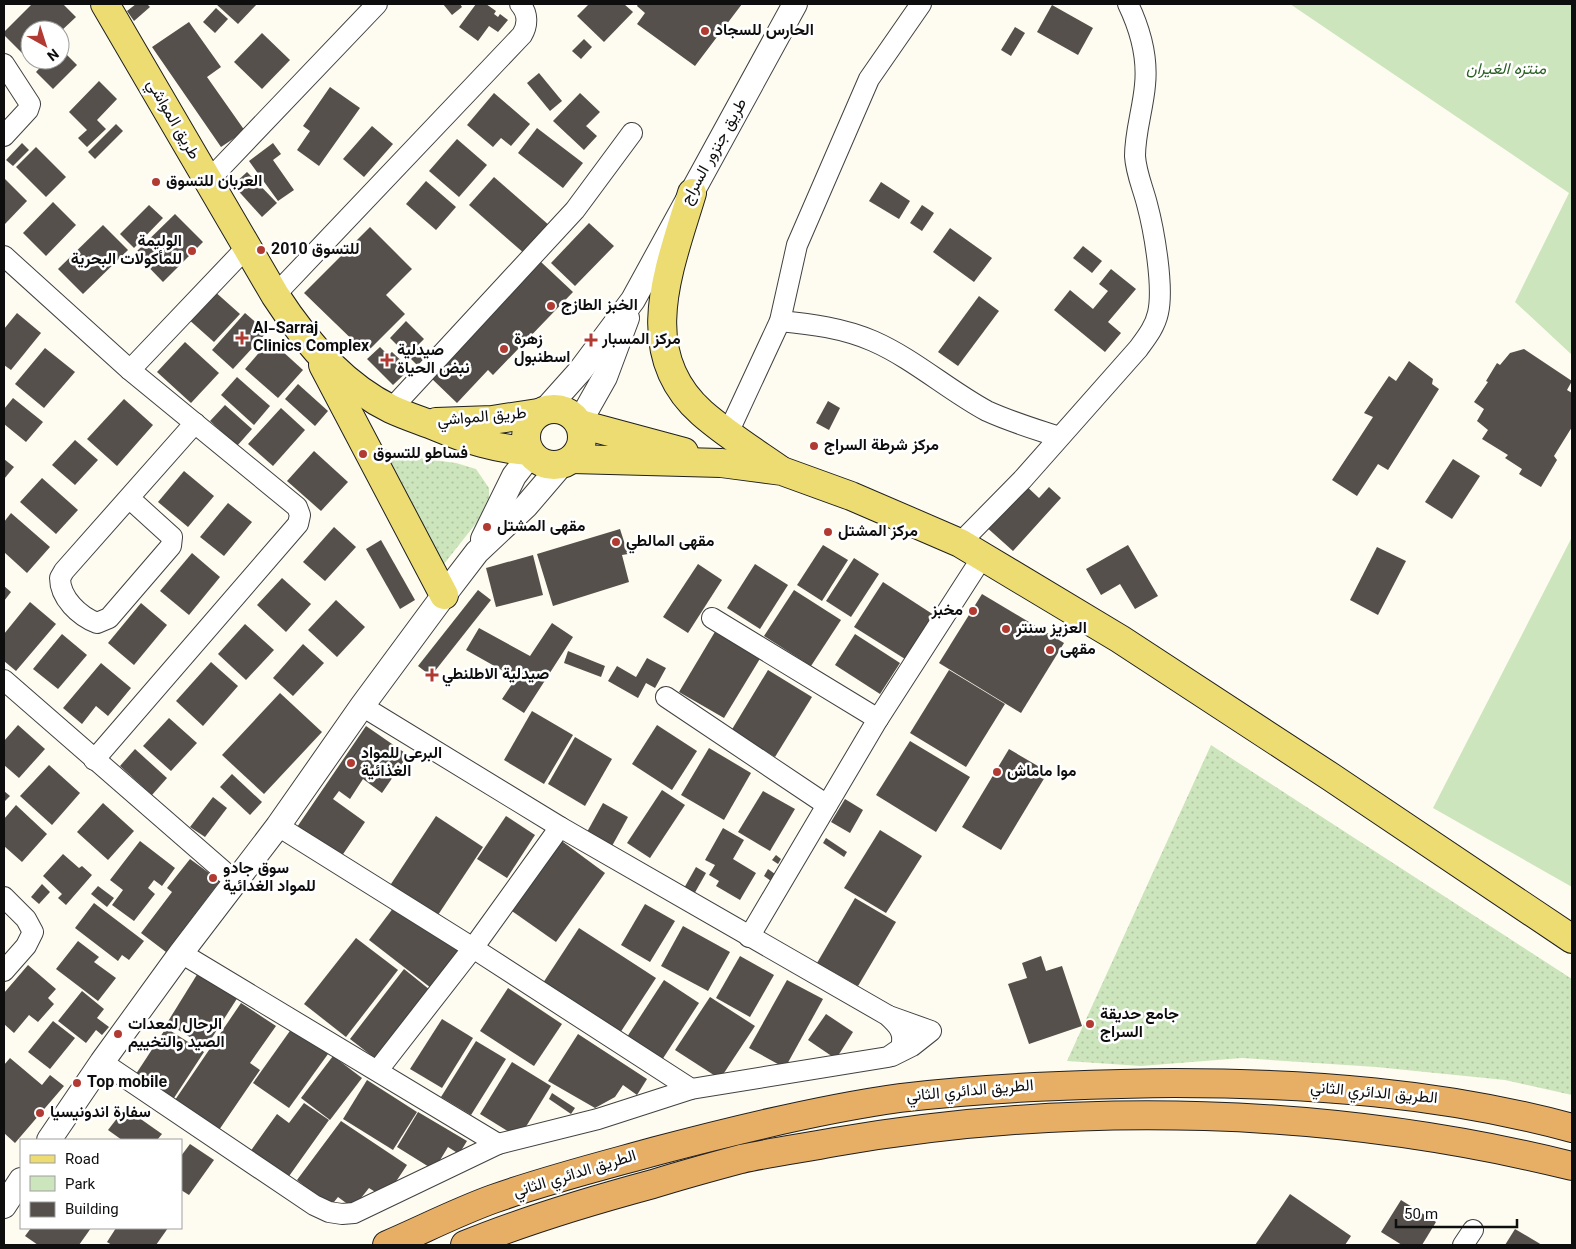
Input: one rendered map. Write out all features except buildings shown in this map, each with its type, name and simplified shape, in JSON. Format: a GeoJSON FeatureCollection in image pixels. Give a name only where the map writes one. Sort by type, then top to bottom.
{"type":"FeatureCollection","features":[{"type":"Feature","properties":{"kind":"highway","name":"الطريق الدائري الثاني"},"geometry":{"type":"LineString","coordinates":[[387,1245],[492,1200],[586,1170],[740,1128],[899,1098],[1045,1085],[1215,1083],[1365,1092],[1450,1101],[1518,1114],[1572,1128]]}},
{"type":"Feature","properties":{"kind":"highway"},"geometry":{"type":"LineString","coordinates":[[1518,1114],[1572,1117]]}},
{"type":"Feature","properties":{"kind":"highway","name":"الطريق الدائري الثاني"},"geometry":{"type":"LineString","coordinates":[[465,1245],[502,1230],[600,1198],[743,1159],[904,1130],[1051,1118],[1145,1115],[1235,1117],[1374,1130],[1518,1152],[1572,1166]]}},
{"type":"Feature","properties":{"kind":"main road","name":"طريق المواشي"},"geometry":{"type":"LineString","coordinates":[[104,4],[275,295],[292,321],[314,348],[348,379],[391,409],[480,444],[530,452]]}},
{"type":"Feature","properties":{"kind":"main road"},"geometry":{"type":"LineString","coordinates":[[692,193],[661,308],[662,342],[672,371],[686,396],[701,412],[782,471]]}},
{"type":"Feature","properties":{"kind":"main road"},"geometry":{"type":"LineString","coordinates":[[314,348],[444,595]]}},
{"type":"Feature","properties":{"kind":"main road"},"geometry":{"type":"LineString","coordinates":[[567,461],[577,453],[582,439],[579,423],[574,416],[561,409],[542,411],[529,423],[526,430],[526,444],[530,452],[548,464],[567,461],[721,464],[782,471],[851,496],[960,543],[1120,639],[1332,777],[1572,939]]}},
{"type":"Feature","properties":{"kind":"main road","name":"طريق المواشي"},"geometry":{"type":"LineString","coordinates":[[425,422],[492,420],[542,411]]}},
{"type":"Feature","properties":{"kind":"main road"},"geometry":{"type":"LineString","coordinates":[[579,423],[721,464]]}},
{"type":"Feature","properties":{"kind":"street"},"geometry":{"type":"LineString","coordinates":[[208,181],[377,4]]}},
{"type":"Feature","properties":{"kind":"street"},"geometry":{"type":"LineString","coordinates":[[275,295],[522,35],[527,27],[526,18],[520,4]]}},
{"type":"Feature","properties":{"kind":"street","name":"طريق جنزور السراج"},"geometry":{"type":"LineString","coordinates":[[542,411],[580,371],[633,300],[795,4]]}},
{"type":"Feature","properties":{"kind":"street"},"geometry":{"type":"LineString","coordinates":[[728,433],[780,321],[797,245],[869,79],[921,4]]}},
{"type":"Feature","properties":{"kind":"street"},"geometry":{"type":"LineString","coordinates":[[960,543],[1022,480],[1138,349],[1153,329],[1158,313],[1160,289],[1152,222],[1137,172],[1135,155],[1145,84],[1144,57],[1140,30],[1128,4]]}},
{"type":"Feature","properties":{"kind":"street"},"geometry":{"type":"LineString","coordinates":[[4,64],[30,104],[28,110],[4,136]]}},
{"type":"Feature","properties":{"kind":"street"},"geometry":{"type":"LineString","coordinates":[[391,409],[575,210],[632,133]]}},
{"type":"Feature","properties":{"kind":"street"},"geometry":{"type":"LineString","coordinates":[[130,370],[247,246]]}},
{"type":"Feature","properties":{"kind":"street"},"geometry":{"type":"LineString","coordinates":[[4,256],[130,370],[297,507],[300,515],[292,530],[94,760]]}},
{"type":"Feature","properties":{"kind":"street","name":"طريق جنزور السراج"},"geometry":{"type":"LineString","coordinates":[[579,423],[609,368],[633,300]]}},
{"type":"Feature","properties":{"kind":"street"},"geometry":{"type":"LineString","coordinates":[[780,321],[824,326],[872,341],[904,358],[986,410],[1019,425],[1059,436]]}},
{"type":"Feature","properties":{"kind":"street"},"geometry":{"type":"LineString","coordinates":[[129,498],[166,530],[172,537],[171,546],[109,618],[97,623],[87,619],[62,594],[60,578],[129,498],[195,423]]}},
{"type":"Feature","properties":{"kind":"street"},"geometry":{"type":"LineString","coordinates":[[477,552],[514,476],[530,452]]}},
{"type":"Feature","properties":{"kind":"street"},"geometry":{"type":"LineString","coordinates":[[50,1139],[102,1062],[181,953],[278,826],[362,706],[444,595],[477,552],[526,506],[567,461]]}},
{"type":"Feature","properties":{"kind":"street"},"geometry":{"type":"LineString","coordinates":[[749,937],[878,719],[983,556]]}},
{"type":"Feature","properties":{"kind":"street"},"geometry":{"type":"LineString","coordinates":[[712,618],[878,719]]}},
{"type":"Feature","properties":{"kind":"street"},"geometry":{"type":"LineString","coordinates":[[4,680],[236,882]]}},
{"type":"Feature","properties":{"kind":"street"},"geometry":{"type":"LineString","coordinates":[[666,697],[827,806]]}},
{"type":"Feature","properties":{"kind":"street"},"geometry":{"type":"LineString","coordinates":[[102,1062],[314,1205],[329,1212],[342,1214],[367,1208],[498,1144],[598,1119],[691,1089],[888,1057],[912,1046],[931,1031],[888,1015],[749,937],[560,827],[362,706]]}},
{"type":"Feature","properties":{"kind":"street"},"geometry":{"type":"LineString","coordinates":[[278,826],[473,948],[691,1089]]}},
{"type":"Feature","properties":{"kind":"street"},"geometry":{"type":"LineString","coordinates":[[378,1070],[473,948],[560,827]]}},
{"type":"Feature","properties":{"kind":"street"},"geometry":{"type":"LineString","coordinates":[[4,897],[26,918],[33,932],[26,946],[4,971]]}},
{"type":"Feature","properties":{"kind":"street"},"geometry":{"type":"LineString","coordinates":[[181,953],[498,1144]]}},
{"type":"Feature","properties":{"kind":"street"},"geometry":{"type":"LineString","coordinates":[[888,1015],[900,1027],[902,1034],[901,1048],[888,1057]]}},
{"type":"Feature","properties":{"kind":"street"},"geometry":{"type":"LineString","coordinates":[[4,1206],[20,1182]]}},
{"type":"Feature","properties":{"kind":"green space","name":"منتزه الغيران"},"geometry":{"type":"Polygon","coordinates":[[[1290,4],[1572,4],[1572,355],[1515,302],[1569,193],[1290,4]]]}},
{"type":"Feature","properties":{"kind":"green space"},"geometry":{"type":"Polygon","coordinates":[[[366,439],[388,450],[410,457],[456,463],[476,469],[489,488],[489,507],[436,574],[366,439]]]}},
{"type":"Feature","properties":{"kind":"green space"},"geometry":{"type":"Polygon","coordinates":[[[1572,537],[1572,887],[1433,808],[1572,537]]]}},
{"type":"Feature","properties":{"kind":"green space"},"geometry":{"type":"Polygon","coordinates":[[[1211,745],[1572,979],[1572,1095],[1505,1080],[1376,1067],[1242,1058],[1141,1066],[1067,1061],[1211,745]]]}},
{"type":"Feature","properties":{"kind":"place","name":"الحارس للسجاد"},"geometry":{"type":"Point","coordinates":[705,31]}},
{"type":"Feature","properties":{"kind":"place","name":"العربان للتسوق"},"geometry":{"type":"Point","coordinates":[156,182]}},
{"type":"Feature","properties":{"kind":"place","name":"2010 للتسوق"},"geometry":{"type":"Point","coordinates":[261,250]}},
{"type":"Feature","properties":{"kind":"place","name":"الوليمة للمأكولات البحرية"},"geometry":{"type":"Point","coordinates":[192,251]}},
{"type":"Feature","properties":{"kind":"place","name":"الخبز الطازج"},"geometry":{"type":"Point","coordinates":[551,306]}},
{"type":"Feature","properties":{"kind":"place","name":"Al-Sarraj Clinics Complex"},"geometry":{"type":"Point","coordinates":[242,338]}},
{"type":"Feature","properties":{"kind":"place","name":"مركز المسبار"},"geometry":{"type":"Point","coordinates":[591,340]}},
{"type":"Feature","properties":{"kind":"place","name":"زهرة اسطنبول"},"geometry":{"type":"Point","coordinates":[504,349]}},
{"type":"Feature","properties":{"kind":"place","name":"صيدلية نبض الحياة"},"geometry":{"type":"Point","coordinates":[387,360]}},
{"type":"Feature","properties":{"kind":"place","name":"مركز شرطة السراج"},"geometry":{"type":"Point","coordinates":[814,446]}},
{"type":"Feature","properties":{"kind":"place","name":"فساطو للتسوق"},"geometry":{"type":"Point","coordinates":[363,454]}},
{"type":"Feature","properties":{"kind":"place","name":"مقهى المشتل"},"geometry":{"type":"Point","coordinates":[487,527]}},
{"type":"Feature","properties":{"kind":"place","name":"مركز المشتل"},"geometry":{"type":"Point","coordinates":[828,532]}},
{"type":"Feature","properties":{"kind":"place","name":"مقهى المالطي"},"geometry":{"type":"Point","coordinates":[616,542]}},
{"type":"Feature","properties":{"kind":"place","name":"مخبز"},"geometry":{"type":"Point","coordinates":[973,611]}},
{"type":"Feature","properties":{"kind":"place","name":"العزيز سنتر"},"geometry":{"type":"Point","coordinates":[1006,629]}},
{"type":"Feature","properties":{"kind":"place","name":"مقهى"},"geometry":{"type":"Point","coordinates":[1050,650]}},
{"type":"Feature","properties":{"kind":"place","name":"صيدلية الاطلنطي"},"geometry":{"type":"Point","coordinates":[432,675]}},
{"type":"Feature","properties":{"kind":"place","name":"البرعي للمواد الغذائية"},"geometry":{"type":"Point","coordinates":[351,763]}},
{"type":"Feature","properties":{"kind":"place","name":"موا ماماش"},"geometry":{"type":"Point","coordinates":[997,772]}},
{"type":"Feature","properties":{"kind":"place","name":"سوق جادو للمواد الغدائية"},"geometry":{"type":"Point","coordinates":[213,878]}},
{"type":"Feature","properties":{"kind":"place","name":"جامع حديقة السراج"},"geometry":{"type":"Point","coordinates":[1090,1024]}},
{"type":"Feature","properties":{"kind":"place","name":"الرحال لمعدات الصيد والتخييم"},"geometry":{"type":"Point","coordinates":[118,1034]}},
{"type":"Feature","properties":{"kind":"place","name":"Top mobile"},"geometry":{"type":"Point","coordinates":[77,1083]}},
{"type":"Feature","properties":{"kind":"place","name":"سفارة اندونيسيا"},"geometry":{"type":"Point","coordinates":[40,1113]}}]}
